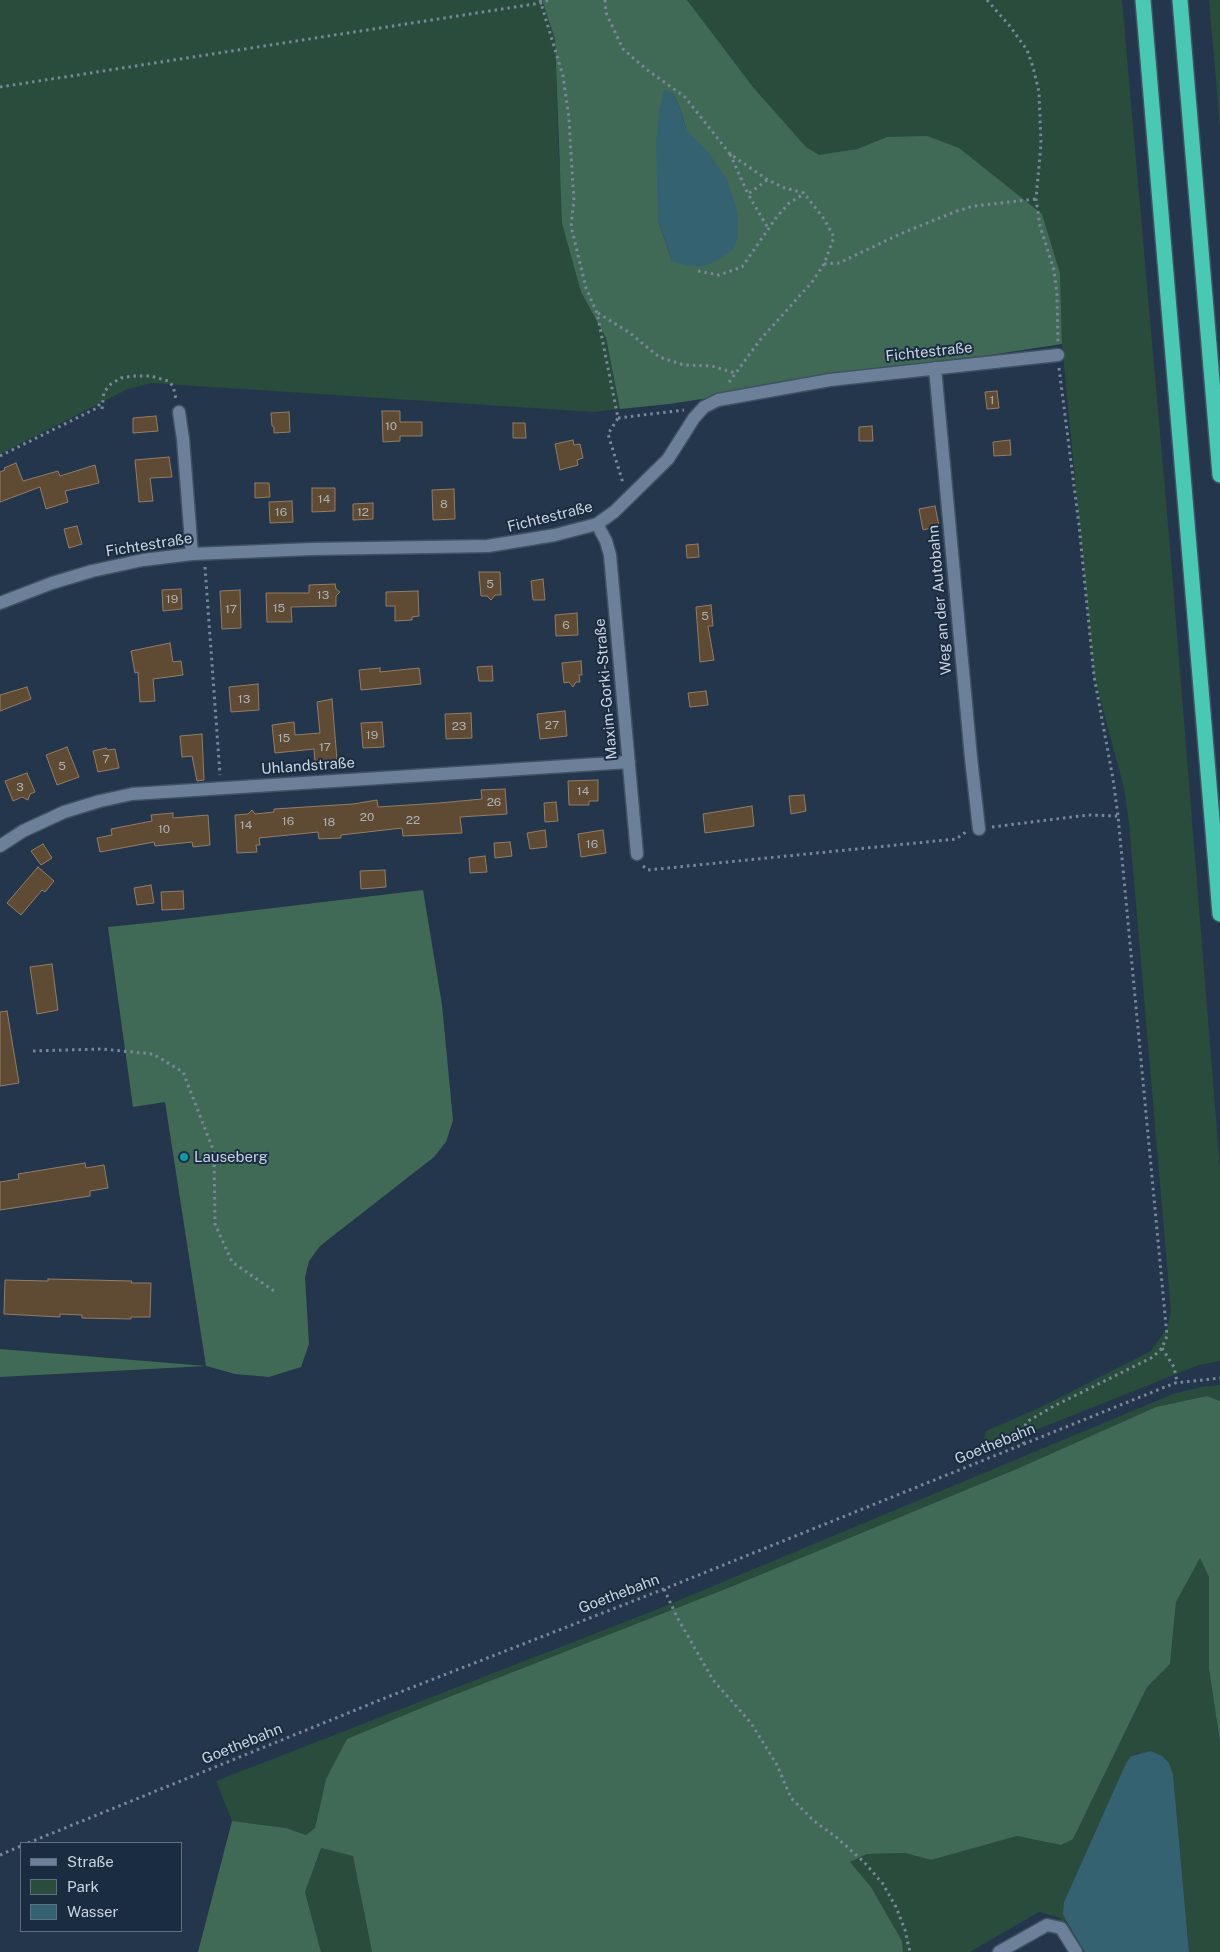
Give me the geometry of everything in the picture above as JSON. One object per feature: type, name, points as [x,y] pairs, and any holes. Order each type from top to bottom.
[{"type":"highway","points":[[1143,0],[1220,914]]},
{"type":"highway","points":[[1180,0],[1220,475]]},
{"type":"street","name":"Fichtestraße","points":[[0,603],[52,582],[144,560],[198,554],[312,549],[488,546],[528,541],[597,524],[628,500],[668,459],[694,418],[704,407],[718,400],[830,380],[1058,355]]},
{"type":"street","name":"Weg an der Autobahn","points":[[935,368],[979,829]]},
{"type":"street","points":[[178,412],[198,554]]},
{"type":"street","name":"Maxim-Gorki-Straße","points":[[597,524],[606,542],[610,556],[637,854]]},
{"type":"street","name":"Uhlandstraße","points":[[0,846],[26,830],[64,812],[132,794],[629,762]]},
{"type":"street","points":[[999,1952],[1047,1925],[1061,1928],[1076,1952]]},
{"type":"path","points":[[0,87],[548,0]]},
{"type":"path","points":[[605,0],[606,13],[623,49],[646,69],[685,97],[730,154],[748,194],[769,229]]},
{"type":"path","points":[[987,0],[1009,25],[1027,50],[1039,92],[1042,123],[1036,199],[1040,226],[1054,270],[1058,323],[1058,355],[1079,525],[1094,676],[1118,816],[1167,1336],[1162,1348],[1153,1357],[1054,1406],[1028,1421],[1021,1432],[1024,1444]]},
{"type":"path","points":[[540,2],[563,76],[569,118],[574,200],[571,226],[586,288],[598,312],[618,418],[608,434],[628,500]]},
{"type":"path","points":[[598,312],[630,333],[659,357],[684,365],[712,366],[735,373],[760,340],[812,282],[824,264],[834,237],[824,219],[804,193],[785,188],[768,180],[730,154]]},
{"type":"path","points":[[748,194],[768,180]]},
{"type":"path","points":[[698,271],[719,275],[742,267],[776,218],[789,203],[804,193]]},
{"type":"path","points":[[824,264],[839,264],[900,234],[974,206],[1036,199]]},
{"type":"path","points":[[102,409],[104,392],[111,384],[121,378],[151,376],[162,378],[173,386],[178,412]]},
{"type":"path","points":[[0,456],[97,408],[102,402]]},
{"type":"path","points":[[618,418],[704,407]]},
{"type":"path","points":[[198,554],[221,788]]},
{"type":"path","points":[[637,854],[642,864],[648,870],[918,841],[956,839],[967,831],[1088,815],[1118,816]]},
{"type":"path","points":[[33,1051],[102,1049],[153,1054],[183,1072],[214,1152],[215,1224],[232,1262],[277,1293]]},
{"type":"path","points":[[1162,1348],[1174,1367],[1177,1382]]},
{"type":"path","name":"Goethebahn","points":[[30,1842],[390,1696],[1177,1382],[1220,1378]]},
{"type":"path","points":[[664,1588],[677,1617],[713,1680],[751,1723],[778,1765],[791,1798],[814,1821],[864,1862],[883,1884],[896,1907],[905,1930],[910,1952]]},
{"type":"path","points":[[0,1855],[20,1846]]},
{"type":"green space","points":[[0,0],[542,0],[555,39],[559,161],[581,292],[606,338],[620,409],[594,412],[151,383],[128,389],[0,454]]},
{"type":"green space","points":[[542,0],[687,0],[753,87],[806,147],[819,155],[857,149],[887,137],[927,136],[959,148],[1042,214],[1060,273],[1062,344],[669,404],[620,409],[606,338],[581,292],[562,223],[555,39]],"holes":[[[673,93],[686,129],[672,261],[658,220],[658,192]]]},
{"type":"green space","points":[[687,0],[1122,0],[1170,547],[1220,1168],[1220,1361],[1199,1365],[1003,1443],[982,1445],[986,1431],[1041,1407],[1151,1351],[1167,1328],[1171,1312],[1129,823],[1124,788],[1094,676],[1062,344],[1060,273],[1042,214],[992,175],[887,137],[857,149],[819,156],[806,147],[753,87]]},
{"type":"green space","points":[[1209,0],[1220,0],[1220,129],[1217,92]]},
{"type":"green space","points":[[423,890],[442,1005],[453,1120],[446,1142],[434,1157],[320,1246],[309,1261],[305,1277],[309,1344],[301,1367],[269,1377],[235,1374],[206,1366],[165,1102],[133,1107],[108,927]]},
{"type":"green space","points":[[0,1349],[206,1366],[0,1377]]},
{"type":"green space","points":[[1220,1385],[1220,1401],[1207,1396],[1156,1407],[1019,1468],[728,1588],[436,1702],[326,1779],[315,1828],[306,1835],[286,1828],[232,1821],[216,1781],[658,1609],[1173,1394],[1201,1387]]},
{"type":"green space","points":[[1207,1396],[1220,1401],[1220,1742],[1209,1669],[1209,1577],[1200,1558],[1176,1602],[1170,1664],[1147,1687],[1073,1839],[1061,1845],[1017,1836],[931,1860],[905,1853],[867,1854],[850,1862],[871,1887],[902,1941],[903,1952],[372,1952],[353,1856],[321,1848],[305,1892],[321,1952],[198,1952],[232,1821],[286,1828],[306,1835],[315,1828],[326,1779],[347,1739],[436,1702],[728,1588],[1019,1468],[1156,1407]]},
{"type":"green space","points":[[1200,1557],[1209,1577],[1209,1669],[1220,1742],[1220,1952],[1189,1952],[1173,1774],[1138,1753],[1131,1756],[1126,1763],[1064,1902],[1067,1922],[1085,1952],[1081,1952],[1060,1918],[1039,1912],[970,1952],[903,1952],[902,1941],[871,1887],[850,1862],[867,1854],[905,1853],[931,1860],[1017,1836],[1061,1845],[1086,1813],[1147,1687],[1170,1664],[1176,1602]]},
{"type":"green space","points":[[321,1848],[353,1855],[372,1952],[321,1952],[305,1892]]},
{"type":"water","points":[[664,90],[673,93],[686,129],[709,153],[727,179],[738,213],[738,238],[733,250],[714,262],[700,267],[672,261],[658,220],[656,142],[659,111]]},
{"type":"water","points":[[1151,1751],[1162,1756],[1169,1763],[1173,1774],[1189,1952],[1085,1952],[1063,1914],[1064,1902],[1126,1763],[1131,1756]]},
{"type":"building","points":[[997,391],[999,408],[987,409],[985,392]]},
{"type":"building","points":[[382,411],[400,411],[400,422],[422,422],[422,436],[400,436],[400,441],[383,442]]},
{"type":"building","points":[[289,412],[290,432],[274,433],[271,413]]},
{"type":"building","points":[[156,416],[158,431],[133,433],[133,418]]},
{"type":"building","points":[[513,423],[525,423],[526,438],[513,438]]},
{"type":"building","points":[[872,426],[873,441],[859,441],[859,427]]},
{"type":"building","points":[[573,440],[574,445],[580,444],[583,458],[577,460],[578,465],[560,470],[555,444]]},
{"type":"building","points":[[1010,440],[1011,455],[994,456],[993,442]]},
{"type":"building","points":[[169,457],[172,477],[150,478],[153,501],[139,502],[135,460]]},
{"type":"building","points":[[16,463],[23,481],[58,471],[60,476],[95,465],[99,483],[65,491],[68,502],[46,509],[40,487],[0,502],[0,472],[5,470],[4,468]]},
{"type":"building","points":[[255,483],[269,483],[270,497],[255,498]]},
{"type":"building","points":[[312,488],[335,488],[335,511],[312,512]]},
{"type":"building","points":[[454,489],[455,519],[433,520],[432,490]]},
{"type":"building","points":[[292,501],[293,522],[270,523],[269,502]]},
{"type":"building","points":[[373,503],[373,519],[353,520],[353,504]]},
{"type":"building","points":[[935,506],[939,526],[923,530],[919,509]]},
{"type":"building","points":[[77,526],[82,544],[69,548],[64,529]]},
{"type":"building","points":[[698,544],[699,557],[687,558],[686,545]]},
{"type":"building","points":[[479,572],[500,572],[501,595],[495,595],[491,600],[487,596],[481,596]]},
{"type":"building","points":[[543,579],[545,600],[533,600],[531,581]]},
{"type":"building","points":[[335,584],[336,589],[340,592],[336,596],[336,606],[291,607],[292,622],[267,622],[266,593],[309,593],[309,585]]},
{"type":"building","points":[[181,589],[182,609],[163,611],[162,590]]},
{"type":"building","points":[[240,590],[241,628],[222,629],[220,591]]},
{"type":"building","points":[[418,591],[419,616],[412,617],[412,620],[395,621],[395,606],[386,606],[386,592]]},
{"type":"building","points":[[711,605],[713,626],[708,626],[714,660],[700,662],[696,607]]},
{"type":"building","points":[[577,613],[578,635],[556,636],[555,615]]},
{"type":"building","points":[[170,643],[173,662],[181,661],[183,675],[153,679],[155,701],[140,702],[138,672],[135,673],[131,651]]},
{"type":"building","points":[[581,661],[582,675],[579,675],[580,682],[576,682],[573,687],[569,682],[564,683],[562,663]]},
{"type":"building","points":[[492,666],[493,681],[479,681],[477,667]]},
{"type":"building","points":[[380,668],[380,672],[419,668],[421,684],[361,690],[359,670]]},
{"type":"building","points":[[258,684],[259,710],[231,712],[229,687]]},
{"type":"building","points":[[27,687],[31,699],[0,711],[0,695]]},
{"type":"building","points":[[706,691],[708,705],[690,707],[688,693]]},
{"type":"building","points":[[332,699],[337,760],[315,762],[314,749],[275,753],[272,725],[294,722],[295,735],[320,733],[317,702]]},
{"type":"building","points":[[565,711],[567,736],[540,739],[537,714]]},
{"type":"building","points":[[471,713],[472,738],[446,739],[445,714]]},
{"type":"building","points":[[382,722],[384,747],[363,748],[361,723]]},
{"type":"building","points":[[202,734],[204,780],[197,781],[192,756],[182,757],[180,736]]},
{"type":"building","points":[[67,747],[79,777],[57,785],[46,755]]},
{"type":"building","points":[[106,748],[108,750],[115,749],[119,768],[98,772],[93,751]]},
{"type":"building","points":[[27,773],[35,792],[30,794],[28,800],[22,797],[13,801],[5,781]]},
{"type":"building","points":[[598,780],[598,801],[589,801],[589,805],[569,805],[568,781]]},
{"type":"building","points":[[505,789],[507,814],[460,817],[462,833],[403,836],[402,828],[341,835],[341,838],[319,839],[318,832],[259,838],[260,845],[256,845],[257,852],[237,853],[235,815],[248,814],[252,810],[255,814],[274,812],[274,809],[353,804],[377,800],[378,807],[439,803],[482,799],[481,790]]},
{"type":"building","points":[[804,795],[806,811],[791,814],[789,796]]},
{"type":"building","points":[[556,802],[558,821],[545,822],[544,803]]},
{"type":"building","points":[[752,806],[754,826],[705,833],[703,814]]},
{"type":"building","points":[[173,813],[173,818],[208,815],[210,845],[193,847],[192,842],[155,846],[154,842],[100,852],[97,838],[112,835],[111,829],[152,821],[151,815]]},
{"type":"building","points":[[545,830],[547,847],[530,849],[527,833]]},
{"type":"building","points":[[603,830],[606,853],[581,857],[578,834]]},
{"type":"building","points":[[510,842],[512,856],[495,858],[494,843]]},
{"type":"building","points":[[43,844],[52,858],[41,865],[31,851]]},
{"type":"building","points":[[485,856],[487,872],[470,873],[469,858]]},
{"type":"building","points":[[38,867],[54,881],[45,892],[42,890],[21,915],[7,903]]},
{"type":"building","points":[[385,870],[386,887],[361,889],[360,871]]},
{"type":"building","points":[[151,885],[154,903],[137,905],[134,888]]},
{"type":"building","points":[[183,891],[184,909],[162,910],[161,892]]},
{"type":"building","points":[[52,964],[58,1010],[37,1014],[30,967]]},
{"type":"building","points":[[7,1011],[19,1083],[0,1086],[0,1012]]},
{"type":"building","points":[[85,1163],[86,1168],[104,1165],[108,1188],[90,1191],[90,1196],[0,1210],[0,1182],[19,1179],[18,1174]]},
{"type":"building","points":[[48,1279],[151,1283],[150,1317],[131,1317],[131,1319],[82,1318],[82,1315],[60,1314],[60,1317],[4,1314],[5,1280],[48,1281]]},
{"type":"place","name":"Lauseberg","points":[[184,1157]]}]
